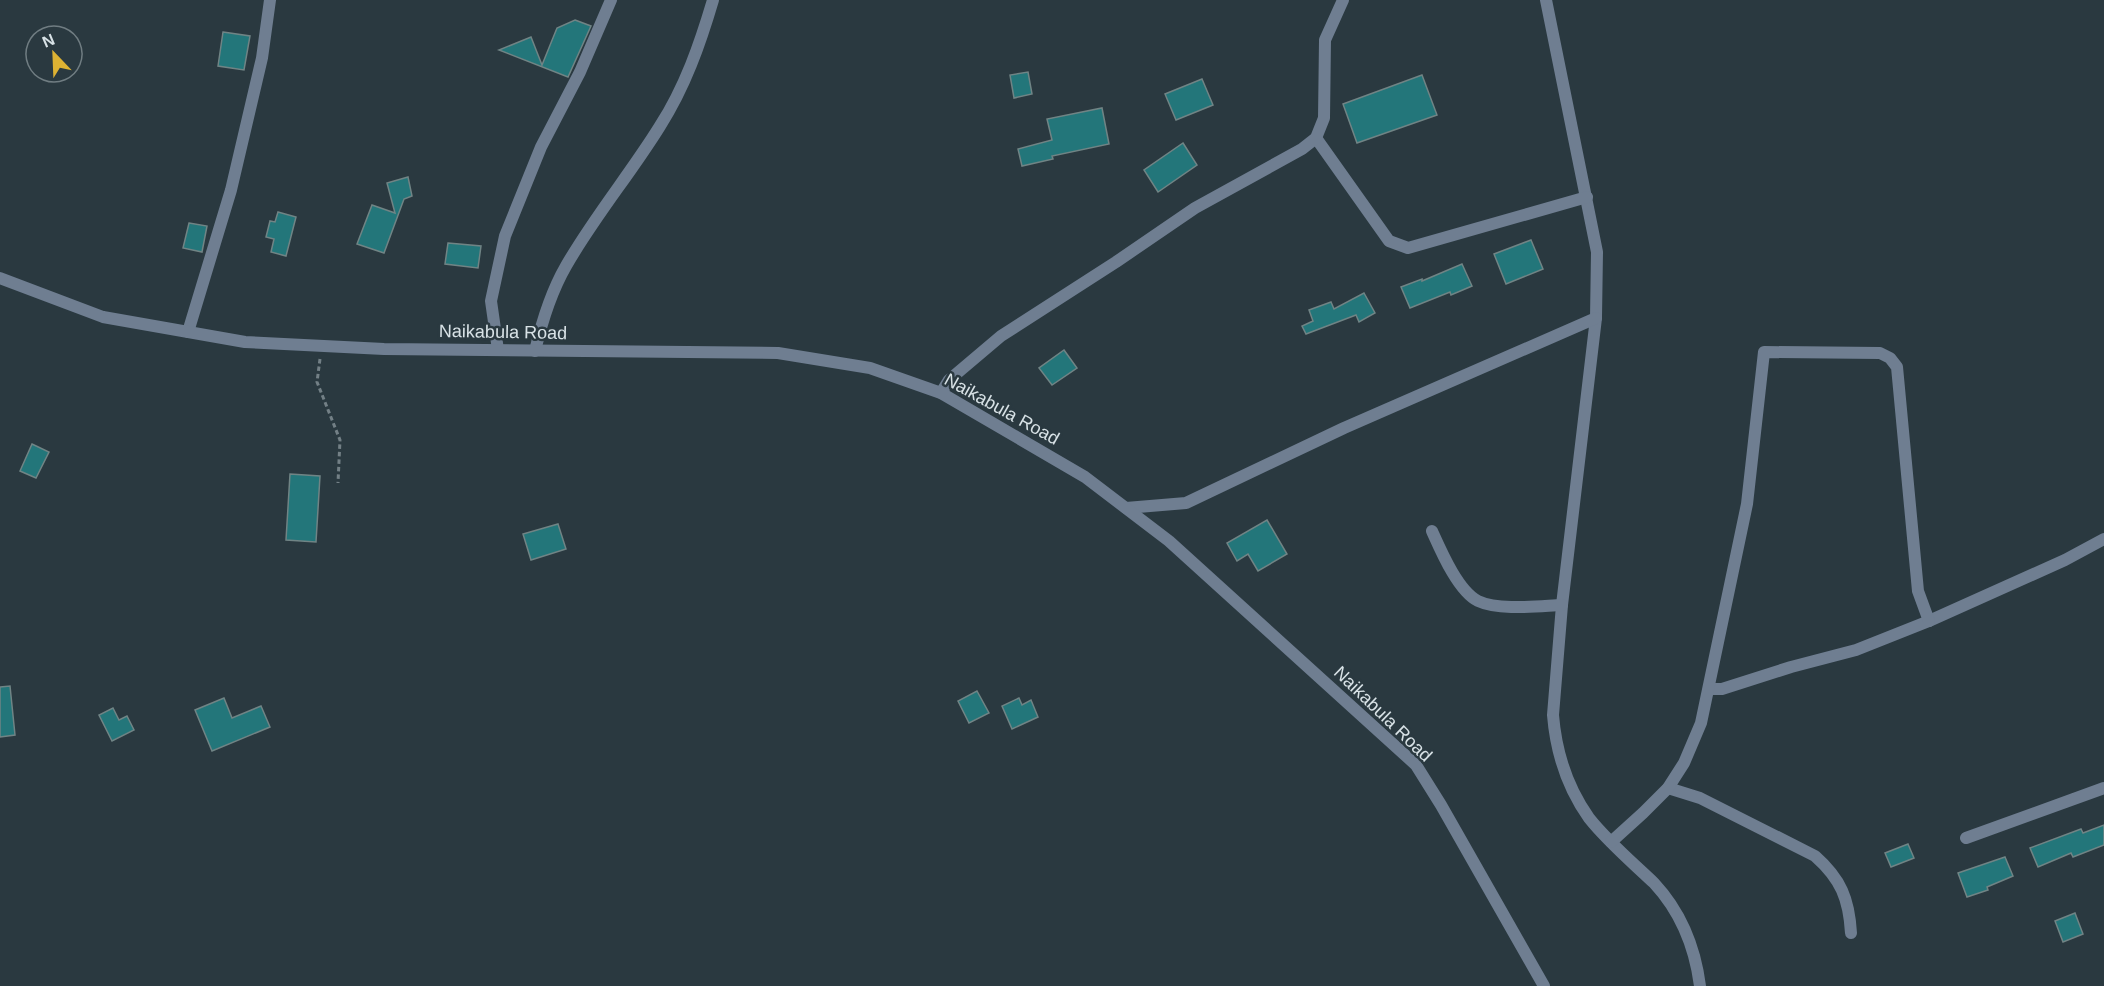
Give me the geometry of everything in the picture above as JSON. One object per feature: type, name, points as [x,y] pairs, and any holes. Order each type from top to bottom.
[{"type":"street","points":[[188,332],[231,190],[262,58],[270,0]]},
{"type":"street","points":[[498,350],[491,301],[505,237],[541,147],[580,72],[611,0]]},
{"type":"street","points":[[535,351],[548,306],[566,267],[648,145],[674,101],[694,57],[713,0]]},
{"type":"street","points":[[941,393],[949,380],[1001,336],[1195,208],[1302,149],[1316,138],[1324,118],[1325,40],[1343,0]]},
{"type":"street","points":[[1545,0],[1597,252],[1596,318],[1562,605],[1553,715],[1557,745],[1566,775],[1581,804],[1611,842],[1655,885],[1680,919],[1694,950],[1700,986]]},
{"type":"street","points":[[1316,138],[1377,227],[1389,241],[1408,248],[1587,197]]},
{"type":"street","name":"Naikabula Road","points":[[0,278],[103,317],[245,342],[384,349],[778,353],[870,368],[941,393],[1085,477],[1169,541],[1416,765],[1544,986]]},
{"type":"street","points":[[1126,508],[1186,503],[1344,428],[1596,318]]},
{"type":"street","points":[[1611,842],[1668,788],[1691,749],[1701,723],[1710,689],[1720,629],[1747,504],[1764,352],[1880,353],[1890,358],[1897,367],[1918,591],[1929,621]]},
{"type":"street","points":[[1432,531],[1463,588],[1477,600],[1486,604],[1512,606],[1562,605]]},
{"type":"street","points":[[1710,689],[1722,689],[1791,667],[1856,650],[1929,621],[2065,560],[2104,539]]},
{"type":"street","points":[[1668,788],[1700,798],[1815,856],[1840,884],[1849,912],[1851,933]]},
{"type":"street","points":[[1966,838],[2104,789]]},
{"type":"path","points":[[322,346],[317,382],[340,440],[338,483]]},
{"type":"building","points":[[575,20],[591,26],[568,77],[499,50],[531,37],[542,65],[557,28]]},
{"type":"building","points":[[223,32],[250,36],[244,70],[218,66]]},
{"type":"building","points":[[1028,72],[1032,94],[1014,98],[1010,75]]},
{"type":"building","points":[[1422,75],[1437,115],[1357,143],[1343,104]]},
{"type":"building","points":[[1202,79],[1213,105],[1176,120],[1165,94]]},
{"type":"building","points":[[1102,108],[1109,144],[1052,156],[1053,159],[1022,166],[1018,149],[1052,140],[1047,119]]},
{"type":"building","points":[[1183,143],[1197,165],[1158,192],[1144,170]]},
{"type":"building","points":[[408,177],[412,196],[404,199],[384,253],[357,244],[372,205],[395,213],[387,183]]},
{"type":"building","points":[[278,212],[296,217],[286,256],[271,252],[274,239],[266,237],[270,221],[275,222]]},
{"type":"building","points":[[189,223],[207,226],[202,252],[183,248]]},
{"type":"building","points":[[1531,240],[1543,269],[1506,284],[1494,254]]},
{"type":"building","points":[[448,243],[481,246],[478,268],[445,264]]},
{"type":"building","points":[[1462,264],[1472,286],[1410,308],[1401,287]]},
{"type":"building","points":[[1364,293],[1375,313],[1359,322],[1356,315],[1306,334],[1302,326],[1313,321],[1309,310],[1331,302],[1334,309]]},
{"type":"building","points":[[1064,350],[1077,368],[1052,385],[1039,368]]},
{"type":"building","points":[[32,444],[49,452],[36,478],[20,471]]},
{"type":"building","points":[[290,474],[320,476],[316,542],[286,540]]},
{"type":"building","points":[[1267,520],[1287,554],[1258,571],[1248,554],[1237,561],[1227,543]]},
{"type":"building","points":[[558,524],[566,549],[531,560],[523,534]]},
{"type":"building","points":[[10,686],[15,735],[0,737],[0,687]]},
{"type":"building","points":[[977,691],[989,713],[969,723],[958,701]]},
{"type":"building","points":[[224,698],[232,718],[261,706],[270,727],[212,751],[195,710]]},
{"type":"building","points":[[1019,698],[1022,705],[1031,700],[1038,717],[1012,729],[1002,706]]},
{"type":"building","points":[[113,708],[119,720],[127,716],[134,730],[112,741],[99,715]]},
{"type":"building","points":[[2104,825],[2104,845],[2073,857],[2071,853],[2038,867],[2030,848],[2081,829],[2083,833]]},
{"type":"building","points":[[1908,844],[1914,858],[1891,867],[1885,853]]},
{"type":"building","points":[[2005,857],[2013,876],[1987,887],[1988,890],[1967,897],[1958,873]]},
{"type":"building","points":[[2075,913],[2083,934],[2063,942],[2055,921]]}]
